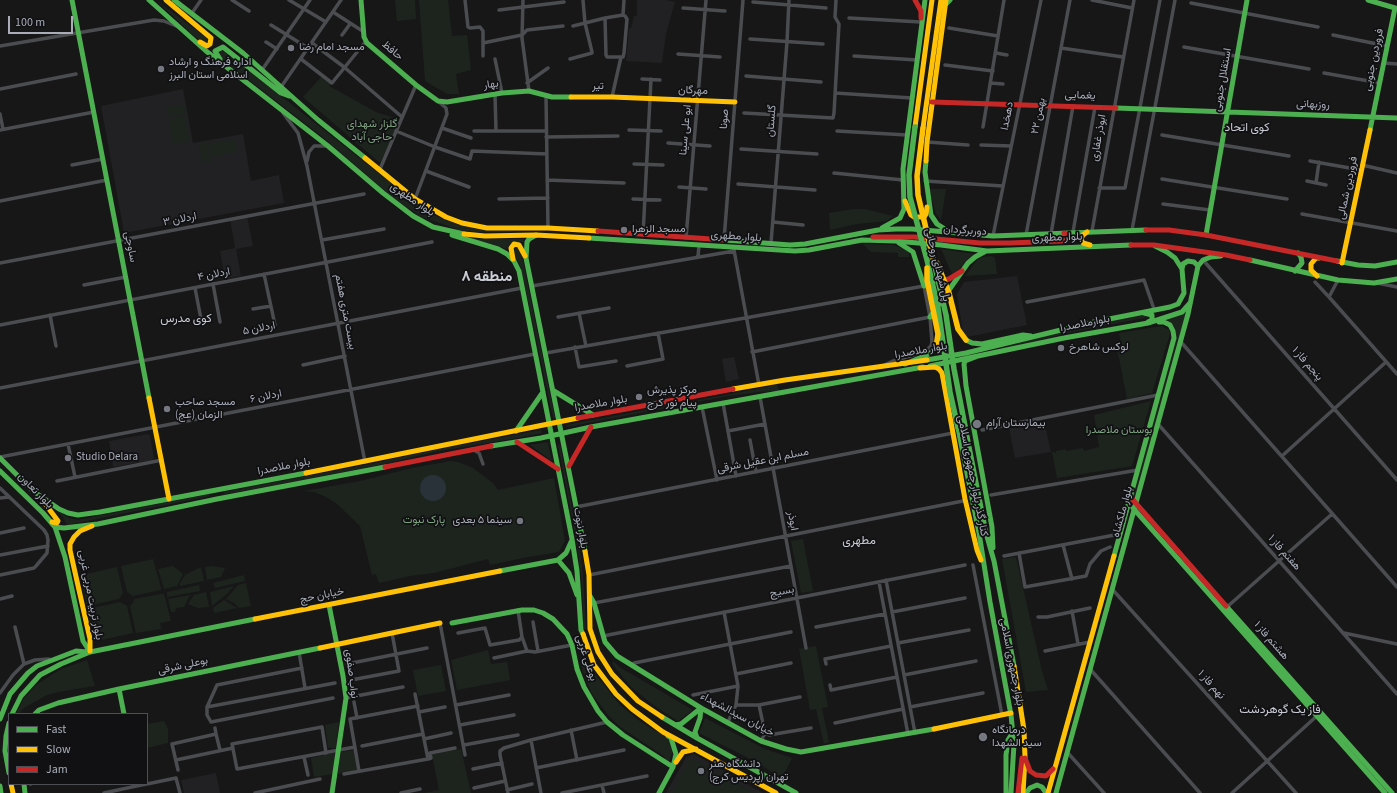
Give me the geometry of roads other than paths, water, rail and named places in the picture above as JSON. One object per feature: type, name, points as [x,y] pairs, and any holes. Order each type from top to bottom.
[{"type":"main road","name":"ساوجی","points":[[72,0],[169,499]]},
{"type":"main road","name":"بلوار مطهری","points":[[149,0],[226,67],[328,146],[382,193],[413,216],[433,227],[459,234],[485,236],[536,235],[699,245],[733,249],[795,251],[809,250],[862,240],[942,245],[986,251],[1154,245],[1226,255],[1295,270],[1316,279],[1374,283],[1397,279]]},
{"type":"main road","points":[[166,0],[211,38],[211,42],[210,44],[204,45],[186,33]]},
{"type":"main road","name":"بلوار مطهری","points":[[174,0],[262,70],[415,199],[446,217],[462,223],[487,228],[548,228],[686,238],[805,244],[878,230],[912,229],[993,236],[1090,231],[1169,230],[1206,235],[1342,263],[1375,266],[1397,262]]},
{"type":"main road","name":"حافظ","points":[[361,0],[366,41],[416,85],[438,101]]},
{"type":"main road","points":[[915,0],[921,11],[922,22]]},
{"type":"main road","points":[[878,230],[900,218],[904,209],[903,180],[907,136],[925,0]]},
{"type":"main road","name":"پل شهدای روحانی","points":[[932,0],[909,175],[910,197],[927,260],[940,322],[950,392],[979,533]]},
{"type":"main road","name":"استقلال جنوبی","points":[[1206,235],[1247,0]]},
{"type":"main road","points":[[1368,0],[1396,8]]},
{"type":"main road","points":[[946,1],[924,172],[928,200],[933,220],[946,230],[958,234]]},
{"type":"main road","name":"پل شهدای روحانی","points":[[946,1],[922,128],[917,176],[918,195],[946,315],[954,369],[986,533]]},
{"type":"main road","name":"فروردین جنوبی","points":[[1372,117],[1396,8]]},
{"type":"main road","points":[[226,67],[216,54],[217,48],[223,48],[281,93],[294,98]]},
{"type":"main road","name":"بهار","points":[[438,101],[447,102],[502,93],[529,92],[546,96]]},
{"type":"main road","name":"تیر","points":[[546,96],[650,99]]},
{"type":"main road","name":"مهرگان","points":[[650,99],[735,102]]},
{"type":"main road","name":"یغمایی","points":[[932,102],[1228,111]]},
{"type":"main road","name":"روزبهانی","points":[[1228,111],[1397,118]]},
{"type":"main road","name":"فروردین شمالی","points":[[1342,263],[1372,117]]},
{"type":"main road","points":[[904,199],[911,215],[917,218],[924,217],[926,214],[928,200]]},
{"type":"main road","points":[[433,227],[462,239],[498,249],[507,254],[514,261]]},
{"type":"main road","points":[[1090,231],[1083,236],[1082,241],[1085,244],[1096,246]]},
{"type":"main road","name":"دوربرگردان","points":[[862,240],[874,237],[895,236],[980,243],[1010,243],[1070,239],[1069,235],[1062,233]]},
{"type":"main road","points":[[526,258],[527,242],[536,235]]},
{"type":"main road","points":[[895,241],[913,252],[924,286],[949,279],[962,271]]},
{"type":"main road","points":[[514,261],[510,250],[514,244],[518,244],[521,247],[526,258]]},
{"type":"main road","points":[[1154,245],[1175,258],[1182,269]]},
{"type":"main road","points":[[930,317],[962,271],[975,257],[986,251]]},
{"type":"main road","points":[[1295,270],[1302,263],[1301,257],[1298,253]]},
{"type":"main road","points":[[1203,260],[1211,257],[1226,255]]},
{"type":"main road","points":[[933,256],[942,273],[947,287],[958,329],[966,340],[972,343],[982,344],[1023,335],[1031,336]]},
{"type":"main road","name":"بلوار نبوت","points":[[526,258],[554,391],[589,575],[590,629],[598,652],[612,674],[638,701],[697,738],[796,793]]},
{"type":"main road","points":[[1316,279],[1311,270],[1311,264],[1316,258],[1322,258]]},
{"type":"main road","points":[[905,364],[929,354],[936,348],[938,341],[938,334],[927,280],[927,260]]},
{"type":"main road","name":"بلوار ملکشاه","points":[[1056,793],[1158,424],[1198,266],[1203,260]]},
{"type":"main road","name":"بلوار نبوت","points":[[514,261],[519,271],[572,540],[577,571],[581,630],[594,665],[616,694],[632,709],[663,732],[776,793]]},
{"type":"main road","points":[[1182,269],[1183,264],[1188,261],[1194,262],[1198,266]]},
{"type":"main road","name":"بلوار ملاصدرا","points":[[51,504],[68,513],[78,515],[365,462],[446,444],[516,431],[549,421],[553,422],[559,419],[593,415],[786,380],[878,369],[966,352],[1031,336],[1154,309],[1170,307],[1178,304],[1184,293],[1182,269]]},
{"type":"main road","name":"بلوارملاصدرا","points":[[978,356],[1064,338],[1148,323],[1182,312],[1190,302]]},
{"type":"main road","points":[[1131,314],[1151,313],[1153,318],[1148,323]]},
{"type":"main road","name":"بلوار ملکشاه","points":[[1047,793],[1070,717],[1174,338],[1170,325],[1164,322],[1148,323]]},
{"type":"main road","name":"بلوار ملاصدرا","points":[[55,527],[64,528],[98,524],[472,449],[920,368],[978,356]]},
{"type":"main road","name":"کنار گذر بلوار جمهوری اسلامی","points":[[978,356],[965,361],[964,364],[966,386],[992,527],[994,561]]},
{"type":"main road","name":"کنار گذر بلوار جمهوری اسلامی","points":[[920,368],[935,367],[942,373],[965,499],[975,543],[984,566]]},
{"type":"main road","points":[[945,389],[947,380],[956,377],[962,379],[966,386]]},
{"type":"main road","points":[[786,380],[782,382],[780,387],[784,391],[788,392]]},
{"type":"main road","points":[[554,391],[593,415]]},
{"type":"main road","points":[[516,431],[543,392]]},
{"type":"main road","points":[[568,466],[591,427]]},
{"type":"main road","points":[[553,444],[556,438],[563,441]]},
{"type":"main road","points":[[517,442],[558,469]]},
{"type":"main road","name":"بلوار تعاون","points":[[0,457],[33,491],[51,504]]},
{"type":"main road","name":"بلوار تعاون","points":[[0,471],[51,521],[55,527]]},
{"type":"main road","points":[[216,490],[217,499]]},
{"type":"main road","points":[[33,491],[58,521],[55,524],[51,521]]},
{"type":"main road","name":"هشتم فاز ۱","points":[[1130,496],[1226,609]]},
{"type":"main road","name":"هشتم فاز ۱","points":[[1128,503],[1392,793]]},
{"type":"main road","name":"بلوار تربیت مربی غربی","points":[[90,652],[90,639],[70,544],[80,531],[98,524]]},
{"type":"main road","name":"بلوار تربیت مربی غربی","points":[[55,527],[65,556],[83,641],[90,652]]},
{"type":"main road","name":"بلوار جمهوری اسلامی","points":[[979,533],[1014,731],[1014,757],[1011,793]]},
{"type":"main road","name":"بلوار جمهوری اسلامی","points":[[986,533],[994,561],[1017,683],[1024,734],[1025,793]]},
{"type":"main road","points":[[572,540],[566,553],[558,560],[569,573],[578,596]]},
{"type":"main road","name":"خیابان حج","points":[[90,652],[558,560]]},
{"type":"main road","name":"خیابان سیدالشهداء","points":[[590,596],[594,603],[603,636],[608,647],[623,660],[702,708],[761,741],[786,750],[809,751],[915,733],[1011,713]]},
{"type":"main road","name":"نواب صفوی","points":[[329,605],[338,644],[346,698],[332,793]]},
{"type":"main road","name":"بوعلی غربی","points":[[452,623],[518,610],[534,610],[553,619],[567,634],[572,645],[577,669],[584,687],[591,700],[607,722],[623,735],[673,767]]},
{"type":"main road","points":[[338,644],[440,623]]},
{"type":"main road","points":[[581,630],[586,633],[590,629]]},
{"type":"main road","points":[[584,640],[588,635],[593,638]]},
{"type":"main road","points":[[76,651],[83,641]]},
{"type":"main road","name":"بوعلی شرقی","points":[[36,713],[39,710],[58,703],[119,689],[338,644]]},
{"type":"main road","points":[[0,719],[14,688],[37,666],[76,651],[90,652]]},
{"type":"main road","points":[[12,713],[21,696],[40,675],[61,664],[90,652]]},
{"type":"main road","points":[[1006,685],[1013,687],[1017,683]]},
{"type":"main road","points":[[119,689],[124,713]]},
{"type":"main road","points":[[1076,694],[1078,698],[1083,697]]},
{"type":"main road","points":[[675,725],[681,724],[702,708]]},
{"type":"main road","points":[[697,738],[695,732],[702,708]]},
{"type":"main road","points":[[1070,717],[1074,714],[1077,717]]},
{"type":"main road","name":"هشتم فاز ۱","points":[[1319,714],[1385,793]]},
{"type":"main road","points":[[8,727],[5,751],[8,768]]},
{"type":"main road","points":[[1006,793],[1006,755],[1008,740],[1014,731]]},
{"type":"main road","points":[[663,732],[671,738],[674,744],[676,754],[673,767]]},
{"type":"main road","points":[[1018,793],[1024,734]]},
{"type":"main road","points":[[659,793],[681,754],[685,751],[697,749]]},
{"type":"main road","points":[[1025,758],[1030,771],[1038,775],[1048,775],[1055,766]]},
{"type":"main road","points":[[1025,793],[1030,788],[1038,785],[1047,793]]},
{"type":"main road","points":[[0,786],[1,793]]},
{"type":"street","points":[[192,13],[201,0]]},
{"type":"street","points":[[232,0],[249,11]]},
{"type":"street","points":[[289,0],[326,22]]},
{"type":"street","points":[[262,70],[310,0]]},
{"type":"street","points":[[281,87],[341,0]]},
{"type":"street","points":[[465,0],[468,27],[482,28],[483,56]]},
{"type":"street","points":[[523,0],[522,35],[529,92]]},
{"type":"street","points":[[570,58],[592,53],[585,23],[584,0]]},
{"type":"street","points":[[623,15],[624,0]]},
{"type":"street","name":"ابو علی سینا","points":[[686,238],[706,0]]},
{"type":"street","name":"صونا","points":[[724,240],[743,0]]},
{"type":"street","name":"گلستان","points":[[771,243],[789,0]]},
{"type":"street","points":[[744,113],[833,118],[839,24],[835,17],[836,0]]},
{"type":"street","points":[[983,127],[1004,0]]},
{"type":"street","name":"دهخدا","points":[[993,236],[1040,0]]},
{"type":"street","name":"۲۲ بهمن","points":[[1026,235],[1070,0]]},
{"type":"street","points":[[1092,0],[1132,8]]},
{"type":"street","name":"ابوذر غفاری","points":[[1090,231],[1134,0]]},
{"type":"street","points":[[1099,188],[1125,188],[1160,0]]},
{"type":"street","points":[[1132,230],[1175,0]]},
{"type":"street","points":[[499,10],[564,2]]},
{"type":"street","points":[[753,2],[826,8]]},
{"type":"street","points":[[1191,3],[1318,27]]},
{"type":"street","points":[[154,20],[160,16],[161,13],[158,8]]},
{"type":"street","points":[[683,8],[726,11]]},
{"type":"street","points":[[333,12],[364,32]]},
{"type":"street","points":[[573,26],[623,15]]},
{"type":"street","points":[[612,97],[621,57],[623,57],[624,53],[627,19],[626,16],[623,15]]},
{"type":"street","points":[[605,18],[606,55],[608,57],[621,57]]},
{"type":"street","points":[[849,18],[922,22]]},
{"type":"street","points":[[0,46],[154,20],[164,21],[180,28]]},
{"type":"street","points":[[342,35],[350,24]]},
{"type":"street","points":[[271,25],[308,48]]},
{"type":"street","points":[[482,43],[522,35],[527,30],[563,26]]},
{"type":"street","points":[[949,28],[998,36]]},
{"type":"street","points":[[1333,35],[1387,46]]},
{"type":"street","points":[[750,39],[823,44]]},
{"type":"street","points":[[301,59],[332,82],[366,41]]},
{"type":"street","points":[[266,42],[277,49]]},
{"type":"street","points":[[312,43],[402,117]]},
{"type":"street","points":[[1184,47],[1308,69]]},
{"type":"street","points":[[1061,48],[1123,57]]},
{"type":"street","points":[[996,53],[1007,55]]},
{"type":"street","points":[[678,54],[720,57]]},
{"type":"street","points":[[854,56],[916,60]]},
{"type":"street","points":[[495,59],[502,93]]},
{"type":"street","points":[[1384,63],[1397,64]]},
{"type":"street","points":[[945,66],[993,71]]},
{"type":"street","points":[[527,82],[548,68]]},
{"type":"street","points":[[1324,73],[1380,83]]},
{"type":"street","points":[[0,89],[76,74]]},
{"type":"street","points":[[746,76],[821,82]]},
{"type":"street","points":[[642,79],[660,80]]},
{"type":"street","points":[[643,235],[651,80]]},
{"type":"street","points":[[990,83],[1003,84]]},
{"type":"street","points":[[380,169],[416,85]]},
{"type":"street","points":[[835,93],[912,98]]},
{"type":"street","points":[[495,94],[496,131]]},
{"type":"street","points":[[546,96],[548,228]]},
{"type":"street","points":[[415,199],[447,111],[438,101]]},
{"type":"street","points":[[1051,234],[1073,106]]},
{"type":"street","points":[[1073,232],[1095,107]]},
{"type":"street","name":"بیست متری هفتم","points":[[279,109],[298,132],[307,166],[365,462]]},
{"type":"street","points":[[0,114],[1,129],[94,112]]},
{"type":"street","points":[[442,128],[471,138]]},
{"type":"street","points":[[628,130],[661,131]]},
{"type":"street","points":[[396,131],[470,159],[472,151],[547,154]]},
{"type":"street","points":[[474,132],[546,131]]},
{"type":"street","points":[[837,131],[907,136]]},
{"type":"street","points":[[1162,135],[1289,156]]},
{"type":"street","points":[[546,137],[618,136]]},
{"type":"street","points":[[927,142],[968,146]]},
{"type":"street","points":[[668,143],[710,146]]},
{"type":"street","points":[[307,166],[308,157],[312,148],[318,145],[328,146]]},
{"type":"street","points":[[981,145],[1011,146]]},
{"type":"street","points":[[741,149],[817,154]]},
{"type":"street","points":[[72,165],[103,159]]},
{"type":"street","points":[[1310,161],[1397,173]]},
{"type":"street","points":[[1316,182],[1319,162]]},
{"type":"street","points":[[634,164],[663,165]]},
{"type":"street","points":[[426,171],[469,187]]},
{"type":"street","points":[[834,173],[903,180]]},
{"type":"street","points":[[1162,179],[1287,199]]},
{"type":"street","points":[[0,201],[107,180]]},
{"type":"street","points":[[547,180],[624,183]]},
{"type":"street","points":[[1307,181],[1326,185]]},
{"type":"street","points":[[925,182],[1003,186]]},
{"type":"street","points":[[738,184],[815,190]]},
{"type":"street","points":[[679,187],[706,188]]},
{"type":"street","name":"اردلان ۳","points":[[0,263],[364,194]]},
{"type":"street","points":[[499,199],[548,198]]},
{"type":"street","points":[[633,199],[660,200]]},
{"type":"street","points":[[1163,204],[1210,210]]},
{"type":"street","points":[[1302,214],[1397,232]]},
{"type":"street","points":[[773,222],[804,225]]},
{"type":"street","points":[[322,240],[384,229]]},
{"type":"street","name":"اردلان ۴","points":[[0,325],[432,242]]},
{"type":"street","points":[[698,257],[699,245]]},
{"type":"street","points":[[532,286],[698,257],[733,249],[758,385]]},
{"type":"street","name":"پنجم فاز ۱","points":[[1203,260],[1397,480]]},
{"type":"street","points":[[264,274],[275,325]]},
{"type":"street","points":[[84,285],[126,277]]},
{"type":"street","points":[[1316,279],[1329,297],[1397,374]]},
{"type":"street","points":[[1027,302],[1144,280],[1154,309]]},
{"type":"street","points":[[1329,297],[1338,280]]},
{"type":"street","points":[[1374,283],[1397,288]]},
{"type":"street","points":[[212,284],[220,322]]},
{"type":"street","points":[[546,352],[924,286],[930,317],[931,346],[924,352],[893,361],[878,369]]},
{"type":"street","points":[[195,288],[202,319]]},
{"type":"street","name":"اردلان ۵","points":[[0,388],[522,288]]},
{"type":"street","points":[[253,309],[271,306]]},
{"type":"street","points":[[558,317],[609,308]]},
{"type":"street","points":[[579,313],[586,346]]},
{"type":"street","points":[[50,315],[56,346]]},
{"type":"street","points":[[752,352],[930,317]]},
{"type":"street","points":[[627,366],[663,359],[658,333]]},
{"type":"street","points":[[1180,341],[1397,587]]},
{"type":"street","points":[[575,348],[579,367],[616,361]]},
{"type":"street","name":"اردلان ۶","points":[[0,457],[535,354]]},
{"type":"street","points":[[302,365],[345,356]]},
{"type":"street","points":[[1282,456],[1386,362]]},
{"type":"street","points":[[982,430],[1158,395]]},
{"type":"street","name":"ابوذر","points":[[760,397],[806,648]]},
{"type":"street","points":[[723,403],[736,476]]},
{"type":"street","points":[[702,407],[717,480]]},
{"type":"street","points":[[728,431],[765,424]]},
{"type":"street","name":"هفتم فاز ۱","points":[[1158,424],[1397,694]]},
{"type":"street","name":"مسلم ابن عقیل شرقی","points":[[576,507],[953,433]]},
{"type":"street","points":[[750,440],[756,472]]},
{"type":"street","points":[[68,444],[75,477]]},
{"type":"street","points":[[472,449],[478,453],[483,464]]},
{"type":"street","points":[[57,481],[162,460]]},
{"type":"street","points":[[991,495],[1138,470]]},
{"type":"street","points":[[0,488],[44,530],[47,535],[48,546],[47,553],[44,558],[34,568],[0,575]]},
{"type":"street","points":[[0,498],[9,497]]},
{"type":"street","points":[[589,575],[963,501]]},
{"type":"street","points":[[1226,609],[1332,514]]},
{"type":"street","points":[[0,533],[24,528]]},
{"type":"street","points":[[1004,556],[1120,534]]},
{"type":"street","points":[[1063,545],[1072,579]]},
{"type":"street","points":[[0,555],[48,546]]},
{"type":"street","points":[[1019,553],[1026,587],[1086,576],[1090,564],[1101,551],[1110,547]]},
{"type":"street","name":"بسیج","points":[[603,636],[965,565]]},
{"type":"street","points":[[973,565],[1002,715]]},
{"type":"street","points":[[594,603],[791,566]]},
{"type":"street","points":[[886,580],[915,733]]},
{"type":"street","points":[[879,582],[908,734]]},
{"type":"street","name":"نهم فاز ۱","points":[[1112,589],[1296,793]]},
{"type":"street","points":[[0,598],[12,596]]},
{"type":"street","points":[[892,612],[965,598]]},
{"type":"street","points":[[1038,617],[1047,617],[1090,608]]},
{"type":"street","points":[[518,610],[522,637],[527,651]]},
{"type":"street","points":[[1072,611],[1078,644]]},
{"type":"street","points":[[724,612],[738,686],[736,704],[728,722]]},
{"type":"street","points":[[816,627],[885,614]]},
{"type":"street","points":[[533,622],[538,651]]},
{"type":"street","points":[[440,623],[465,755]]},
{"type":"street","points":[[15,627],[24,664]]},
{"type":"street","points":[[458,633],[485,628],[490,645],[519,640],[522,637]]},
{"type":"street","points":[[888,630],[895,628]]},
{"type":"street","points":[[898,643],[969,630]]},
{"type":"street","points":[[634,663],[791,632]]},
{"type":"street","points":[[351,680],[399,671],[392,633]]},
{"type":"street","points":[[1343,633],[1397,644]]},
{"type":"street","points":[[1045,651],[1090,642]]},
{"type":"street","points":[[494,658],[527,651],[538,651],[572,645]]},
{"type":"street","points":[[826,664],[825,659],[891,646]]},
{"type":"street","points":[[347,664],[426,648]]},
{"type":"street","points":[[299,652],[305,688]]},
{"type":"street","points":[[0,693],[13,675],[24,664],[35,660],[53,659]]},
{"type":"street","points":[[894,661],[901,660]]},
{"type":"street","points":[[904,675],[976,661]]},
{"type":"street","points":[[736,674],[791,664]]},
{"type":"street","points":[[302,668],[216,685],[207,707],[207,715],[211,722],[334,698]]},
{"type":"street","points":[[1090,669],[1200,793]]},
{"type":"street","points":[[830,684],[831,690],[897,677]]},
{"type":"street","points":[[207,707],[335,683]]},
{"type":"street","points":[[693,695],[738,686]]},
{"type":"street","points":[[346,698],[403,687]]},
{"type":"street","points":[[900,694],[907,693]]},
{"type":"street","points":[[910,707],[982,693]]},
{"type":"street","points":[[415,694],[428,759]]},
{"type":"street","points":[[456,705],[509,695]]},
{"type":"street","points":[[736,704],[759,705],[800,697]]},
{"type":"street","points":[[354,702],[357,718]]},
{"type":"street","points":[[759,705],[765,733],[761,741]]},
{"type":"street","points":[[360,771],[350,719],[418,706]]},
{"type":"street","points":[[419,712],[445,707]]},
{"type":"street","points":[[835,723],[903,709]]},
{"type":"street","points":[[1232,793],[1319,714]]},
{"type":"street","points":[[460,725],[514,715]]},
{"type":"street","points":[[532,784],[507,791],[500,751],[504,748],[531,740],[607,722]]},
{"type":"street","points":[[906,724],[910,725],[913,723]]},
{"type":"street","points":[[176,760],[232,746],[322,727],[326,752]]},
{"type":"street","points":[[215,728],[220,750]]},
{"type":"street","points":[[765,733],[769,734],[811,728]]},
{"type":"street","points":[[571,730],[577,760]]},
{"type":"street","points":[[362,746],[451,733]]},
{"type":"street","points":[[178,770],[172,744],[216,734]]},
{"type":"street","points":[[464,745],[518,735]]},
{"type":"street","points":[[531,740],[541,793]]},
{"type":"street","points":[[232,746],[237,770],[355,747]]},
{"type":"street","points":[[344,774],[428,759],[431,758],[430,753],[455,748]]},
{"type":"street","points":[[536,768],[624,750]]},
{"type":"street","points":[[1067,752],[1104,793]]},
{"type":"street","points":[[304,757],[308,775]]},
{"type":"street","points":[[473,769],[502,763]]},
{"type":"street","points":[[562,793],[647,776]]},
{"type":"street","points":[[148,784],[176,778],[180,793]]},
{"type":"street","points":[[255,793],[320,779]]},
{"type":"street","points":[[474,788],[505,781]]},
{"type":"street","points":[[104,793],[142,785]]},
{"type":"street","points":[[602,785],[604,793]]},
{"type":"street","points":[[401,793],[420,789]]},
{"type":"place","name":"مسجد امام رضا","points":[[291,48]]},
{"type":"place","name":"اداره فرهنگ و ارشاد اسلامی استان البرز","points":[[161,69]]},
{"type":"place","name":"مسجد الزهرا","points":[[624,230]]},
{"type":"place","name":"لوکس شاهرخ","points":[[1061,348]]},
{"type":"place","name":"مرکز پذیرش پیام نور کرج","points":[[639,397]]},
{"type":"place","name":"مسجد صاحب الزمان (عج)","points":[[167,409]]},
{"type":"place","name":"بیمارستان آرام","points":[[977,424]]},
{"type":"place","name":"Studio Delara","points":[[68,458]]},
{"type":"place","name":"سینما ۵ بعدی","points":[[520,521]]},
{"type":"place","name":"درمانگاه سید الشهدا","points":[[983,737]]},
{"type":"place","name":"دانشگاه هنر تهران (پردیس کرج)","points":[[701,771]]},
{"type":"district","name":"کوی اتحاد","points":[[1247,128]]},
{"type":"district","name":"منطقه ۸","points":[[487,278]]},
{"type":"district","name":"کوی مدرس","points":[[186,319]]},
{"type":"district","name":"مطهری","points":[[859,541]]},
{"type":"district","name":"فاز یک گوهردشت","points":[[1280,710]]},
{"type":"park label","name":"گلزار شهدای حاجی آباد","points":[[372,131]]},
{"type":"park label","name":"بوستان ملاصدرا","points":[[1119,431]]},
{"type":"park label","name":"پارک نبوت","points":[[424,521]]}]
